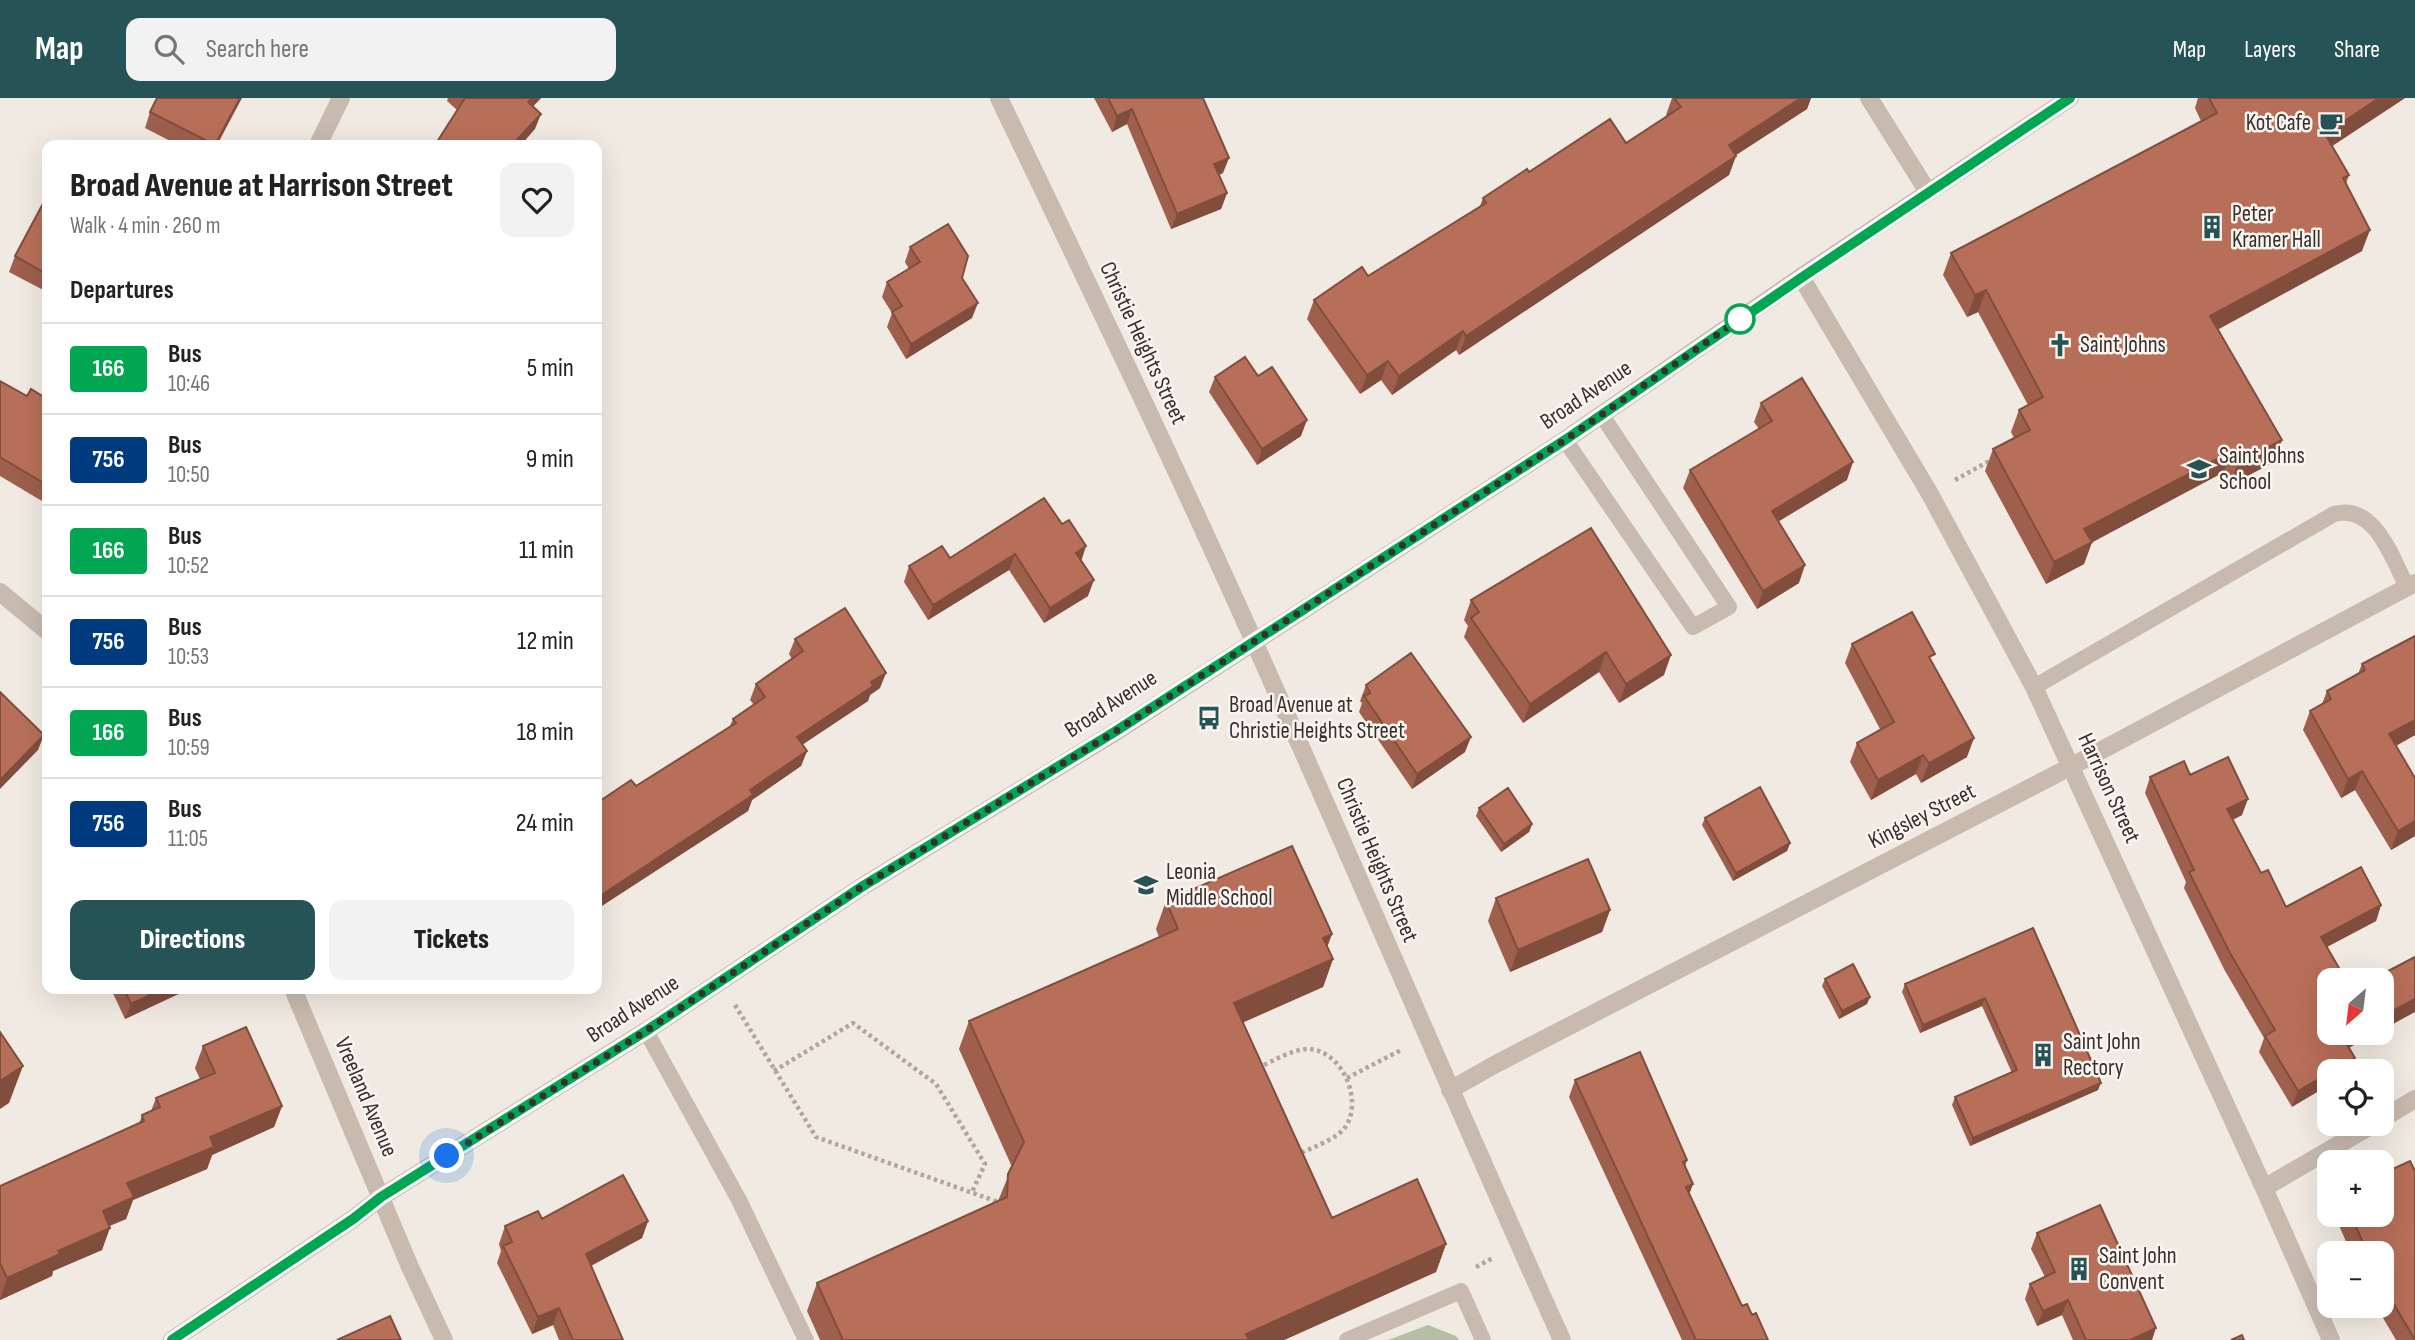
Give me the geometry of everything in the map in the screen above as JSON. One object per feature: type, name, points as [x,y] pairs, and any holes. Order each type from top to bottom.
[{"type":"street","points":[[320,140],[341,98]]},
{"type":"street","name":"Christie Heights Street","points":[[999,98],[1080,265],[1254,641],[1562,1340]]},
{"type":"street","points":[[1869,98],[1928,192]]},
{"type":"street","name":"Broad Avenue","points":[[172,1340],[353,1219],[381,1197],[646,1031],[863,886],[1116,731],[1565,440],[2070,98]]},
{"type":"street","name":"Harrison Street","points":[[1801,278],[1930,494],[2034,687],[2331,1340]]},
{"type":"street","name":"Kingsley Street","points":[[1450,1090],[2072,766],[2411,585]]},
{"type":"street","points":[[0,592],[42,628]]},
{"type":"street","name":"Vreeland Avenue","points":[[295,994],[444,1340]]},
{"type":"street","points":[[2394,1112],[2415,1099]]},
{"type":"street","points":[[2264,1188],[2353,1136]]},
{"type":"lane","points":[[1565,440],[1693,627],[1729,607],[1601,414]]},
{"type":"lane","points":[[2034,687],[2334,514],[2346,511],[2360,515],[2373,525],[2411,585]]},
{"type":"lane","points":[[646,1031],[739,1200],[806,1340]]},
{"type":"lane","points":[[1347,1340],[1461,1291],[1483,1340]]},
{"type":"path","points":[[1930,494],[1996,457]]},
{"type":"path","points":[[720,980],[816,1137],[998,1202]]},
{"type":"path","points":[[774,1071],[853,1023],[936,1083],[985,1164],[972,1192]]},
{"type":"path","points":[[1347,1078],[1426,1035]]},
{"type":"path","points":[[1256,1069],[1284,1056],[1309,1049],[1330,1056],[1347,1078],[1352,1107],[1346,1125],[1339,1133],[1293,1157]]},
{"type":"path","points":[[1472,1269],[1518,1243]]},
{"type":"green space","points":[[1428,1325],[1456,1336],[1459,1340],[1388,1340]]},
{"type":"building","points":[[157,98],[240,98],[218,140],[205,140],[150,112]]},
{"type":"building","points":[[465,98],[532,98],[528,102],[541,114],[517,140],[438,140]]},
{"type":"building","points":[[1108,98],[1203,98],[1229,158],[1214,164],[1227,193],[1177,214],[1132,109],[1117,116]]},
{"type":"building","points":[[1674,98],[1801,98],[1729,145],[1736,156],[1466,336],[1463,331],[1399,376],[1388,361],[1367,375],[1314,300],[1362,267],[1368,276],[1486,203],[1483,198],[1527,169],[1529,172],[1610,119],[1626,143],[1681,107]]},
{"type":"building","points":[[2209,98],[2379,98],[2325,134],[2349,175],[2343,178],[2370,230],[2210,316],[2282,440],[2238,463],[2232,451],[2084,529],[2092,542],[2054,562],[1993,449],[2030,430],[2019,410],[2043,397],[1986,290],[1975,295],[1951,253],[2217,113]]},
{"type":"building","points":[[42,205],[42,271],[15,256]]},
{"type":"building","points":[[948,224],[968,256],[962,278],[978,303],[911,344],[892,312],[902,306],[887,282],[920,262],[910,247]]},
{"type":"building","points":[[1245,357],[1258,376],[1272,367],[1307,420],[1262,449],[1215,377]]},
{"type":"building","points":[[1802,378],[1853,462],[1772,511],[1805,565],[1763,591],[1690,470],[1772,421],[1761,403]]},
{"type":"building","points":[[0,381],[27,396],[31,389],[42,396],[42,482],[0,457]]},
{"type":"building","points":[[1044,498],[1062,524],[1069,520],[1086,546],[1076,553],[1094,580],[1050,608],[1015,554],[933,605],[909,566],[942,546],[950,558]]},
{"type":"building","points":[[1591,528],[1671,655],[1626,684],[1606,652],[1530,704],[1471,618],[1479,612],[1471,600]]},
{"type":"building","points":[[845,608],[886,673],[871,682],[873,686],[797,737],[807,751],[750,790],[753,795],[602,895],[602,800],[631,780],[636,786],[736,723],[733,719],[765,697],[756,684],[803,651],[795,639]]},
{"type":"building","points":[[1912,612],[1935,654],[1929,657],[1974,738],[1929,763],[1923,755],[1878,780],[1857,743],[1894,722],[1852,644]]},
{"type":"building","points":[[2415,636],[2415,720],[2389,734],[2415,778],[2415,821],[2398,831],[2362,771],[2348,779],[2310,711],[2331,699],[2327,691],[2365,670],[2362,664]]},
{"type":"building","points":[[1411,653],[1471,737],[1417,774],[1364,696],[1370,693],[1366,685]]},
{"type":"building","points":[[0,692],[42,733],[42,737],[0,780]]},
{"type":"building","points":[[2228,757],[2248,799],[2227,809],[2261,873],[2268,870],[2286,907],[2361,867],[2381,905],[2321,937],[2339,968],[2317,968],[2317,1045],[2347,1045],[2355,1058],[2317,1059],[2317,1080],[2298,1091],[2265,1036],[2275,1030],[2230,953],[2189,872],[2194,870],[2150,777],[2184,761],[2190,775]]},
{"type":"building","points":[[1760,787],[1790,843],[1736,873],[1705,818]]},
{"type":"building","points":[[1508,788],[1532,824],[1504,844],[1479,808]]},
{"type":"building","name":"Leonia Middle School","points":[[1292,846],[1332,934],[1323,938],[1333,959],[1234,1003],[1332,1218],[1417,1179],[1446,1244],[1246,1334],[1249,1340],[843,1340],[817,1283],[1007,1197],[1008,1174],[1024,1142],[969,1021],[1178,929],[1166,901]]},
{"type":"building","points":[[1588,859],[1610,910],[1518,950],[1496,898]]},
{"type":"building","name":"Saint John Rectory","points":[[2033,928],[2101,1083],[1973,1138],[1955,1097],[2017,1070],[1985,998],[1923,1025],[1905,984]]},
{"type":"building","points":[[2415,957],[2415,999],[2394,1010],[2394,968]]},
{"type":"building","points":[[1853,964],[1870,997],[1842,1011],[1825,979]]},
{"type":"building","points":[[126,994],[152,994],[131,1004]]},
{"type":"building","points":[[246,1027],[282,1106],[210,1137],[214,1147],[127,1183],[134,1197],[103,1211],[110,1228],[7,1278],[0,1263],[0,1186],[144,1121],[142,1115],[160,1107],[156,1098],[215,1073],[203,1046]]},
{"type":"building","points":[[0,1032],[23,1066],[0,1081]]},
{"type":"building","points":[[1640,1052],[1687,1160],[1683,1162],[1693,1184],[1686,1187],[1742,1306],[1747,1304],[1752,1315],[1756,1313],[1768,1340],[1696,1340],[1575,1080]]},
{"type":"building","points":[[2410,1161],[2415,1171],[2415,1340],[2394,1304],[2394,1241],[2362,1241],[2356,1227],[2394,1227],[2394,1168]]},
{"type":"building","points":[[623,1175],[648,1221],[586,1254],[623,1340],[573,1340],[559,1308],[538,1317],[503,1246],[512,1242],[505,1226],[538,1211],[542,1219]]},
{"type":"building","name":"Saint John Convent","points":[[2100,1205],[2156,1328],[2130,1340],[2086,1340],[2068,1300],[2043,1311],[2030,1284],[2055,1272],[2037,1233]]},
{"type":"building","points":[[390,1316],[401,1340],[337,1340]]},
{"type":"building","points":[[2242,1335],[2244,1340],[2231,1340]]},
{"type":"bus line","name":"166","points":[[172,1340],[353,1219],[381,1197],[646,1031],[863,886],[1116,731],[1565,440],[2070,98]]},
{"type":"place","name":"Kot Cafe","points":[[2331,123]]},
{"type":"place","name":"Peter Kramer Hall","points":[[2212,227]]},
{"type":"place","name":"Saint Johns","points":[[2060,345]]},
{"type":"place","name":"Saint Johns School","points":[[2199,469]]},
{"type":"place","name":"Broad Avenue at Christie Heights Street","points":[[1209,718]]},
{"type":"place","name":"Leonia Middle School","points":[[1146,885]]},
{"type":"place","name":"Saint John Rectory","points":[[2043,1055]]},
{"type":"place","name":"Saint John Convent","points":[[2079,1269]]},
{"type":"route","points":[[447,1156],[646,1031],[863,886],[1116,731],[1565,440],[1740,319]]}]
